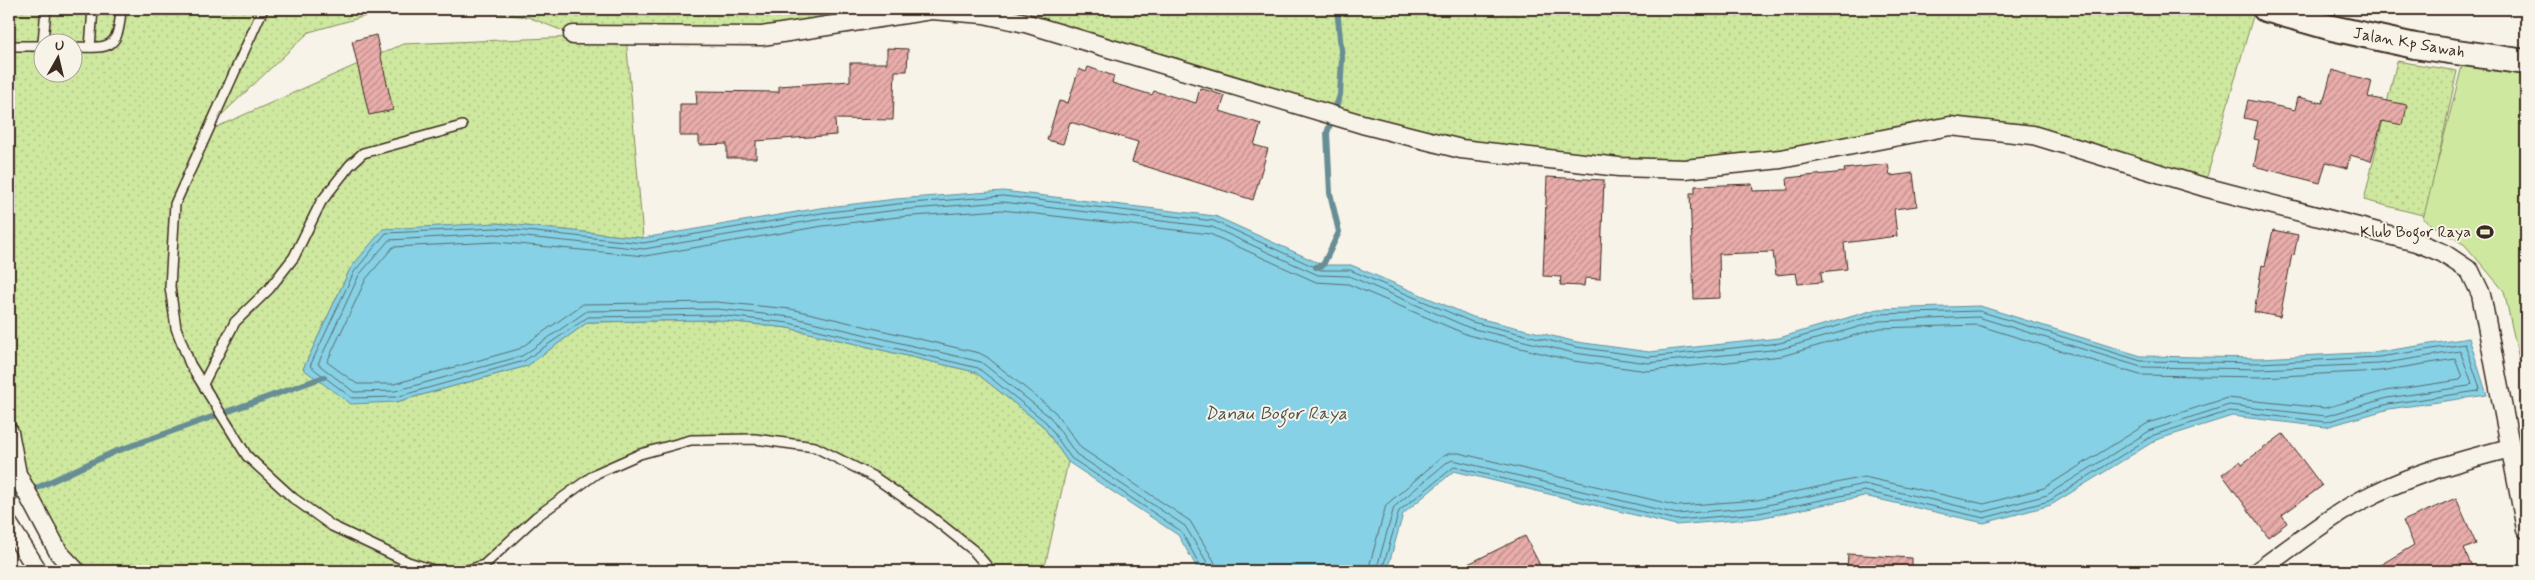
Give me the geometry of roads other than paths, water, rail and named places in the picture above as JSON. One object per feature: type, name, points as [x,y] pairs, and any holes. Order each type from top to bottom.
[{"type":"street","name":"Jalan Kp Sawah","points":[[2265,9],[2332,28],[2416,46],[2526,62]]},
{"type":"street","points":[[573,35],[762,36],[932,10],[984,14],[1025,23],[1362,124],[1461,149],[1618,167],[1685,169],[1781,159],[1950,126],[2034,135],[2204,187],[2384,232],[2443,253],[2470,271],[2481,294],[2526,529]]},
{"type":"street","points":[[9,432],[10,450],[17,474],[59,553],[76,571]]},
{"type":"street","points":[[2258,571],[2327,521],[2376,493],[2444,466],[2510,448]]},
{"type":"street","points":[[9,525],[37,571]]},
{"type":"lane","points":[[44,32],[46,9]]},
{"type":"lane","points":[[90,47],[93,9]]},
{"type":"lane","points":[[82,47],[112,43],[119,32],[121,9]]},
{"type":"lane","points":[[263,9],[175,204],[170,286],[175,320],[190,364],[247,456],[293,498],[332,526],[408,562],[433,570],[445,571]]},
{"type":"lane","points":[[9,46],[32,46]]},
{"type":"lane","points":[[204,387],[235,322],[269,289],[294,257],[321,202],[350,165],[363,153],[462,126]]},
{"type":"lane","points":[[465,571],[484,565],[536,518],[597,473],[640,454],[691,440],[755,438],[815,447],[874,477],[929,515],[973,550],[991,571]]},
{"type":"water","name":"Danau Bogor Raya","points":[[1003,191],[1215,216],[1323,265],[1351,265],[1473,317],[1577,342],[1649,352],[1779,338],[1877,309],[1980,306],[2141,356],[2260,358],[2379,352],[2469,338],[2487,395],[2389,409],[2326,427],[2232,416],[2156,440],[2051,505],[1984,523],[1864,496],[1760,518],[1676,525],[1454,471],[1403,514],[1387,571],[1199,571],[1178,535],[1068,462],[1043,426],[975,372],[788,328],[717,320],[588,322],[527,366],[396,402],[351,404],[303,369],[350,269],[383,229],[496,223],[643,238],[820,208],[896,199]]},
{"type":"waterway","points":[[1316,267],[1323,265],[1339,232],[1330,193],[1327,133],[1340,95],[1342,58],[1337,9]]},
{"type":"waterway","points":[[9,501],[114,452],[324,377]]},
{"type":"place","name":"Klub Bogor Raya","points":[[2485,232]]}]
